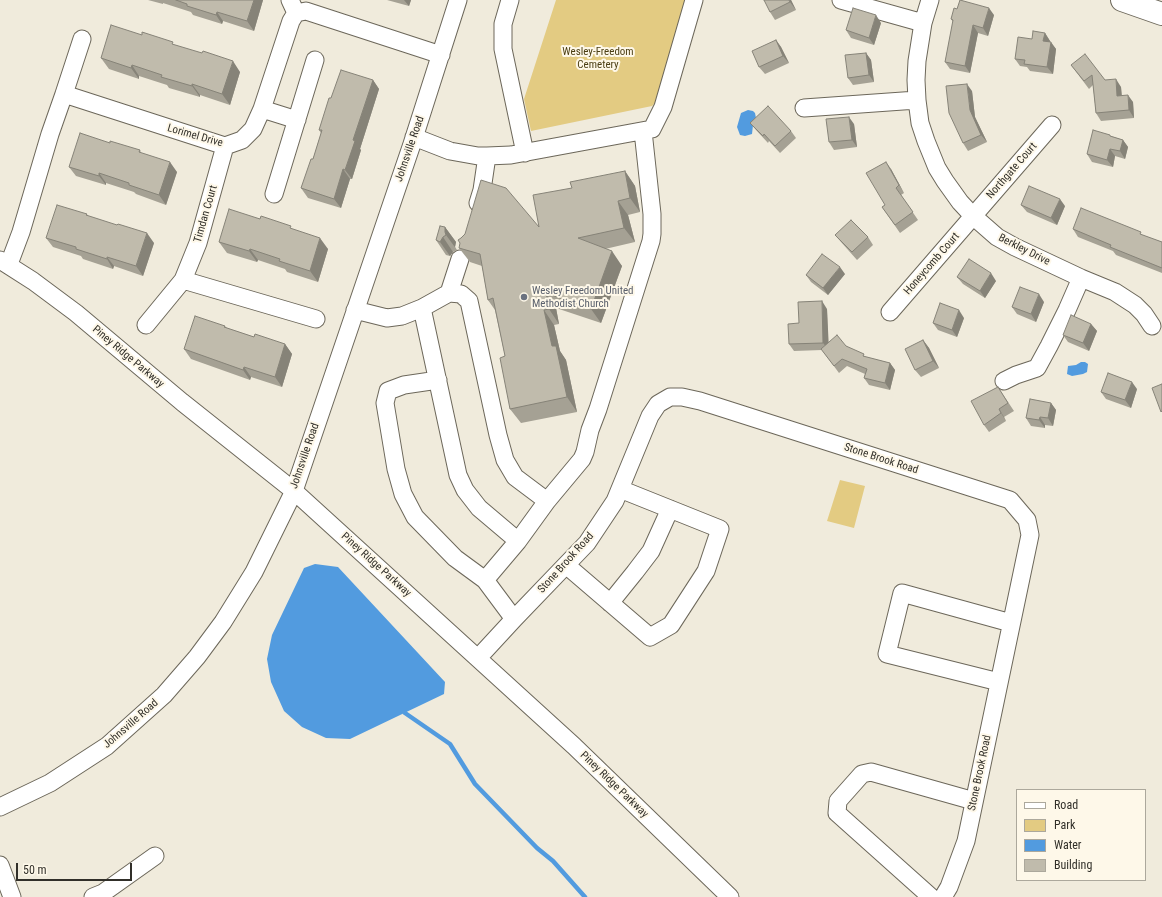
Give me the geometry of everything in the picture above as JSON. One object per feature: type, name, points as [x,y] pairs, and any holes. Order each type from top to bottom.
[{"type":"main road","points":[[1122,0],[1162,14]]},
{"type":"street","name":"Johnsville Road","points":[[0,808],[50,783],[107,746],[164,695],[197,657],[223,622],[254,572],[294,490],[414,137],[458,0]]},
{"type":"street","points":[[510,0],[503,24],[503,49],[525,153]]},
{"type":"street","points":[[414,137],[450,151],[478,156],[487,156],[525,153],[652,129],[663,107],[694,0]]},
{"type":"street","points":[[841,0],[923,23]]},
{"type":"street","name":"Berkley Drive","points":[[930,0],[923,23],[917,61],[916,80],[920,123],[937,168],[960,202],[973,216],[997,237],[1081,278],[1115,292],[1135,305],[1144,314],[1152,326]]},
{"type":"street","name":"Lorimel Drive","points":[[64,94],[225,146],[242,140],[253,129],[262,109],[291,21],[293,6],[441,55]]},
{"type":"street","points":[[4,262],[21,232],[50,134],[82,39]]},
{"type":"street","points":[[274,194],[315,60]]},
{"type":"street","points":[[804,108],[917,100]]},
{"type":"street","points":[[262,109],[296,120]]},
{"type":"street","name":"Northgate Court","points":[[973,216],[1052,125]]},
{"type":"street","points":[[485,580],[518,542],[547,501],[582,459],[585,452],[590,430],[651,241],[652,214],[643,131]]},
{"type":"street","name":"Timdan Court","points":[[146,324],[183,280],[198,243],[225,146]]},
{"type":"street","points":[[474,217],[482,190],[487,156]]},
{"type":"street","name":"Honeycomb Court","points":[[890,312],[973,216]]},
{"type":"street","points":[[449,293],[460,259]]},
{"type":"street","name":"Piney Ridge Parkway","points":[[4,262],[33,281],[76,314],[182,402],[294,490],[574,746],[730,897]]},
{"type":"street","points":[[1004,381],[1037,368],[1067,310],[1081,278]]},
{"type":"street","points":[[183,280],[316,319]]},
{"type":"street","points":[[355,310],[387,318],[402,316],[422,308],[449,293],[461,294],[469,301],[498,435],[505,460],[515,477],[547,501]]},
{"type":"street","points":[[422,308],[458,475],[465,490],[479,508],[518,542]]},
{"type":"street","points":[[438,380],[404,385],[388,391],[385,403],[396,469],[403,494],[415,517],[455,558],[485,580],[514,619]]},
{"type":"street","name":"Stone Brook Road","points":[[478,658],[587,544],[615,501],[650,416],[658,404],[670,397],[682,397],[700,401],[1010,500],[1027,520],[1030,535],[966,841],[949,887],[943,897]]},
{"type":"street","points":[[566,565],[650,637],[671,625],[706,571],[720,529],[620,489]]},
{"type":"street","points":[[610,603],[636,572],[650,551],[670,509]]},
{"type":"street","points":[[999,682],[887,654],[902,593],[1011,623]]},
{"type":"street","points":[[931,897],[837,813],[838,801],[862,774],[871,772],[974,801]]},
{"type":"street","points":[[93,897],[103,893],[155,856]]},
{"type":"street","points":[[0,865],[12,897]]},
{"type":"green space","name":"Wesley-Freedom Cemetery","points":[[556,0],[688,0],[659,99],[652,106],[531,131],[524,99]]},
{"type":"green space","points":[[840,480],[865,486],[854,528],[827,521]]},
{"type":"water","points":[[748,110],[755,113],[756,118],[753,125],[752,134],[745,136],[740,135],[737,127],[741,113]]},
{"type":"water","points":[[1081,362],[1088,364],[1087,372],[1072,376],[1067,374],[1068,366],[1076,365]]},
{"type":"water","points":[[315,564],[338,567],[445,682],[444,694],[350,739],[326,738],[302,727],[284,711],[271,682],[267,659],[272,635],[304,568]]},
{"type":"building","points":[[176,0],[254,0],[247,21],[217,12],[216,15],[187,6],[187,4]]},
{"type":"building","points":[[764,0],[789,0],[790,2],[770,12]]},
{"type":"building","points":[[960,0],[989,8],[983,28],[973,25],[965,66],[945,62],[953,20],[951,19],[954,8],[957,9]]},
{"type":"building","points":[[853,8],[876,15],[869,38],[846,30]]},
{"type":"building","points":[[111,25],[142,35],[142,32],[173,42],[172,44],[202,53],[203,51],[233,61],[222,94],[192,84],[192,86],[161,77],[162,75],[132,65],[131,68],[101,58]]},
{"type":"building","points":[[1033,31],[1045,33],[1043,41],[1051,42],[1047,67],[1024,64],[1025,60],[1015,59],[1018,37],[1032,39]]},
{"type":"building","points":[[776,40],[783,56],[759,67],[752,51]]},
{"type":"building","points":[[866,53],[869,75],[848,78],[845,55]]},
{"type":"building","points":[[1085,54],[1105,80],[1116,79],[1117,96],[1128,95],[1129,110],[1096,113],[1092,75],[1084,81],[1071,65]]},
{"type":"building","points":[[341,70],[373,80],[353,140],[355,141],[345,170],[343,169],[334,199],[301,188],[311,159],[313,159],[322,130],[319,130],[329,98],[331,98]]},
{"type":"building","points":[[967,84],[970,110],[981,135],[963,143],[949,113],[946,86]]},
{"type":"building","points":[[768,106],[791,131],[775,146],[764,134],[763,136],[750,123]]},
{"type":"building","points":[[849,117],[852,140],[829,142],[826,119]]},
{"type":"building","points":[[1093,130],[1123,140],[1120,151],[1110,149],[1107,160],[1087,154]]},
{"type":"building","points":[[80,133],[110,143],[110,141],[140,150],[139,152],[170,162],[159,195],[99,173],[99,176],[69,167]]},
{"type":"building","points":[[886,162],[899,185],[896,188],[913,212],[895,225],[882,207],[885,205],[866,173]]},
{"type":"building","name":"Wesley Freedom United Methodist Church","points":[[625,171],[630,198],[618,201],[624,228],[578,238],[612,251],[591,309],[546,293],[549,309],[544,310],[552,346],[556,346],[567,397],[510,409],[500,358],[505,356],[493,298],[488,300],[480,254],[459,248],[460,243],[458,240],[465,234],[481,180],[506,188],[539,227],[533,195],[572,188],[570,182]]},
{"type":"building","points":[[1029,186],[1060,199],[1051,218],[1021,205]]},
{"type":"building","points":[[57,205],[117,225],[118,224],[147,233],[136,266],[107,257],[107,259],[76,249],[76,247],[46,238]]},
{"type":"building","points":[[1081,208],[1162,242],[1162,268],[1110,247],[1111,245],[1073,229]]},
{"type":"building","points":[[229,209],[260,219],[261,216],[320,238],[310,271],[279,261],[280,259],[250,249],[249,251],[219,242]]},
{"type":"building","points":[[851,220],[868,237],[852,252],[835,235]]},
{"type":"building","points":[[440,226],[445,227],[446,235],[440,242],[436,240]]},
{"type":"building","points":[[822,254],[840,267],[823,288],[806,275]]},
{"type":"building","points":[[969,259],[991,273],[980,291],[957,277]]},
{"type":"building","points":[[1020,287],[1039,294],[1031,314],[1012,307]]},
{"type":"building","points":[[822,301],[823,343],[789,344],[788,324],[799,323],[798,302]]},
{"type":"building","points":[[940,303],[959,310],[952,330],[933,323]]},
{"type":"building","points":[[1071,315],[1091,324],[1083,343],[1063,335]]},
{"type":"building","points":[[195,316],[254,337],[255,334],[285,344],[275,377],[244,367],[243,370],[184,349]]},
{"type":"building","points":[[837,335],[846,346],[864,354],[863,356],[890,363],[885,383],[864,378],[867,369],[842,359],[834,366],[821,349]]},
{"type":"building","points":[[923,340],[933,361],[915,370],[905,349]]},
{"type":"building","points":[[1108,373],[1132,382],[1125,400],[1101,392]]},
{"type":"building","points":[[1162,384],[1162,411],[1161,412],[1152,388]]},
{"type":"building","points":[[998,387],[1008,403],[999,409],[1001,413],[984,425],[971,401]]},
{"type":"building","points":[[1030,399],[1051,403],[1048,418],[1040,417],[1039,420],[1026,418]]},
{"type":"waterway","points":[[405,713],[450,744],[475,784],[537,848],[553,861],[585,897]]},
{"type":"place","name":"Wesley Freedom United Methodist Church","points":[[524,297]]}]
